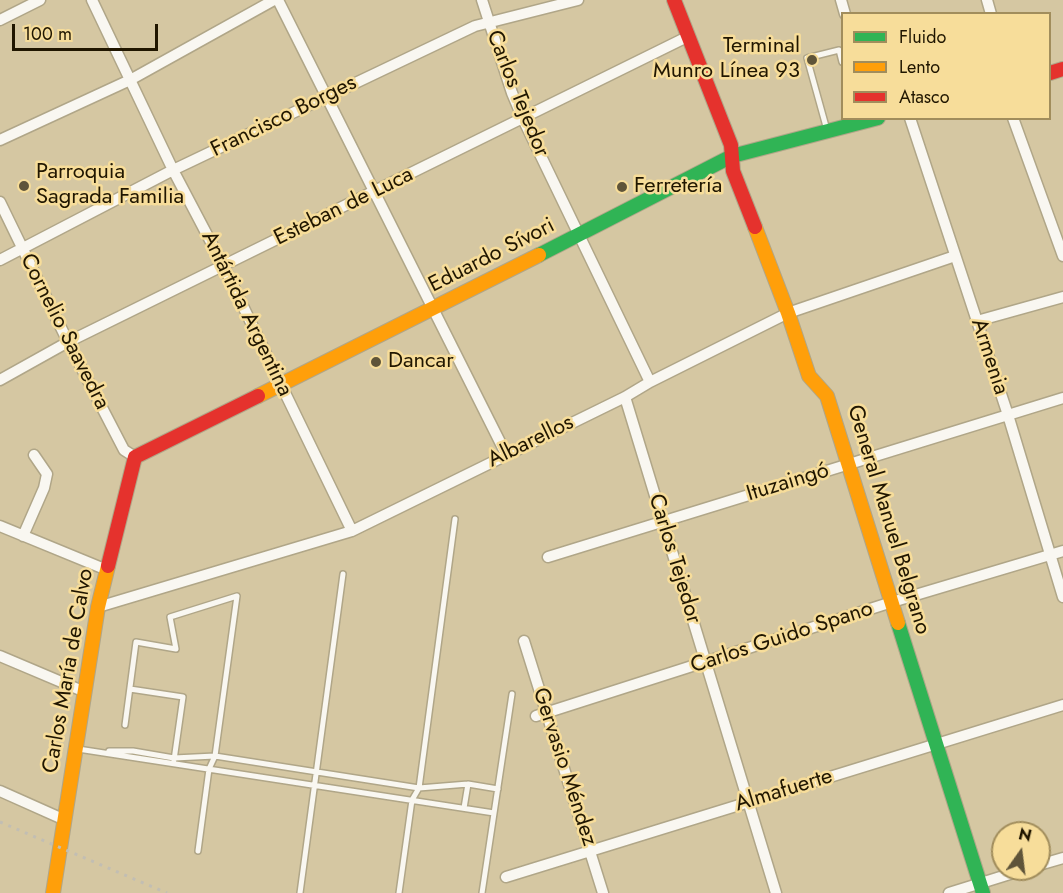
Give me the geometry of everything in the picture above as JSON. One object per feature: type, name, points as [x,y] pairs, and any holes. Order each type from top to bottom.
[{"type":"street","points":[[0,20],[40,0]]},
{"type":"street","name":"Antártida Argentina","points":[[92,0],[173,170],[224,267],[352,531]]},
{"type":"street","points":[[0,140],[130,80],[276,0],[506,454]]},
{"type":"street","name":"Carlos Tejedor","points":[[482,0],[512,93],[523,119],[650,382]]},
{"type":"street","name":"Francisco Borges","points":[[0,260],[173,170],[475,26],[578,0]]},
{"type":"street","name":"General Manuel Belgrano","points":[[674,0],[731,145],[733,171],[788,313],[809,376],[827,396],[982,888]]},
{"type":"street","name":"Esteban de Luca","points":[[0,380],[68,342],[689,36]]},
{"type":"street","name":"Eduardo Sívori","points":[[135,457],[433,309],[732,156],[871,120]]},
{"type":"street","name":"Armenia","points":[[911,120],[1008,415],[1063,597]]},
{"type":"street","points":[[1014,120],[1063,256]]},
{"type":"street","name":"Cornelio Saavedra","points":[[0,202],[124,450],[135,457]]},
{"type":"street","name":"Albarellos","points":[[98,607],[352,531],[625,397],[650,382],[788,313],[955,256]]},
{"type":"street","points":[[977,321],[1063,297]]},
{"type":"street","name":"Carlos Tejedor","points":[[625,397],[776,893]]},
{"type":"street","name":"Ituzaingó","points":[[548,557],[1063,398]]},
{"type":"street","points":[[23,536],[44,488],[47,474],[34,455]]},
{"type":"street","name":"Carlos María de Calvo","points":[[53,893],[65,820],[81,749],[85,692],[98,607],[135,457]]},
{"type":"street","points":[[0,526],[107,570]]},
{"type":"street","name":"Carlos Guido Spano","points":[[536,716],[892,602],[1063,551]]},
{"type":"street","name":"Gervasio Méndez","points":[[524,641],[603,893]]},
{"type":"street","points":[[0,656],[85,692]]},
{"type":"street","name":"Almafuerte","points":[[506,877],[1063,705]]},
{"type":"street","points":[[0,791],[65,820]]},
{"type":"street","points":[[949,893],[982,888],[998,881]]},
{"type":"lane","points":[[828,130],[807,58],[838,50],[841,57]]},
{"type":"lane","points":[[399,893],[412,800],[419,788],[455,519]]},
{"type":"lane","points":[[300,893],[343,574]]},
{"type":"lane","points":[[125,725],[136,642],[176,649],[170,617],[237,596],[215,756],[209,769],[198,851]]},
{"type":"lane","points":[[130,688],[183,697],[174,761]]},
{"type":"lane","points":[[482,893],[512,694]]},
{"type":"lane","points":[[81,749],[174,761],[209,769],[494,813]]},
{"type":"lane","points":[[174,761],[215,756],[419,788],[468,784],[498,789]]},
{"type":"lane","points":[[464,808],[468,784]]},
{"type":"railway","points":[[0,822],[167,893]]},
{"type":"traffic: fast","points":[[539,255],[732,156],[870,120]]},
{"type":"traffic: fast","points":[[898,623],[983,893]]},
{"type":"traffic: slow","points":[[755,227],[809,376],[827,396],[898,623]]},
{"type":"traffic: slow","points":[[258,396],[539,255]]},
{"type":"traffic: slow","points":[[53,893],[98,607],[108,566]]},
{"type":"traffic: jam","points":[[674,0],[731,145],[733,171],[755,227]]},
{"type":"traffic: jam","points":[[1051,73],[1063,69]]},
{"type":"traffic: jam","points":[[108,566],[135,457],[258,396]]},
{"type":"place","name":"Terminal Munro Línea 93","points":[[812,60]]},
{"type":"place","name":"Parroquia Sagrada Familia","points":[[24,186]]},
{"type":"place","name":"Ferretería","points":[[622,187]]},
{"type":"place","name":"Dancar","points":[[376,362]]}]
